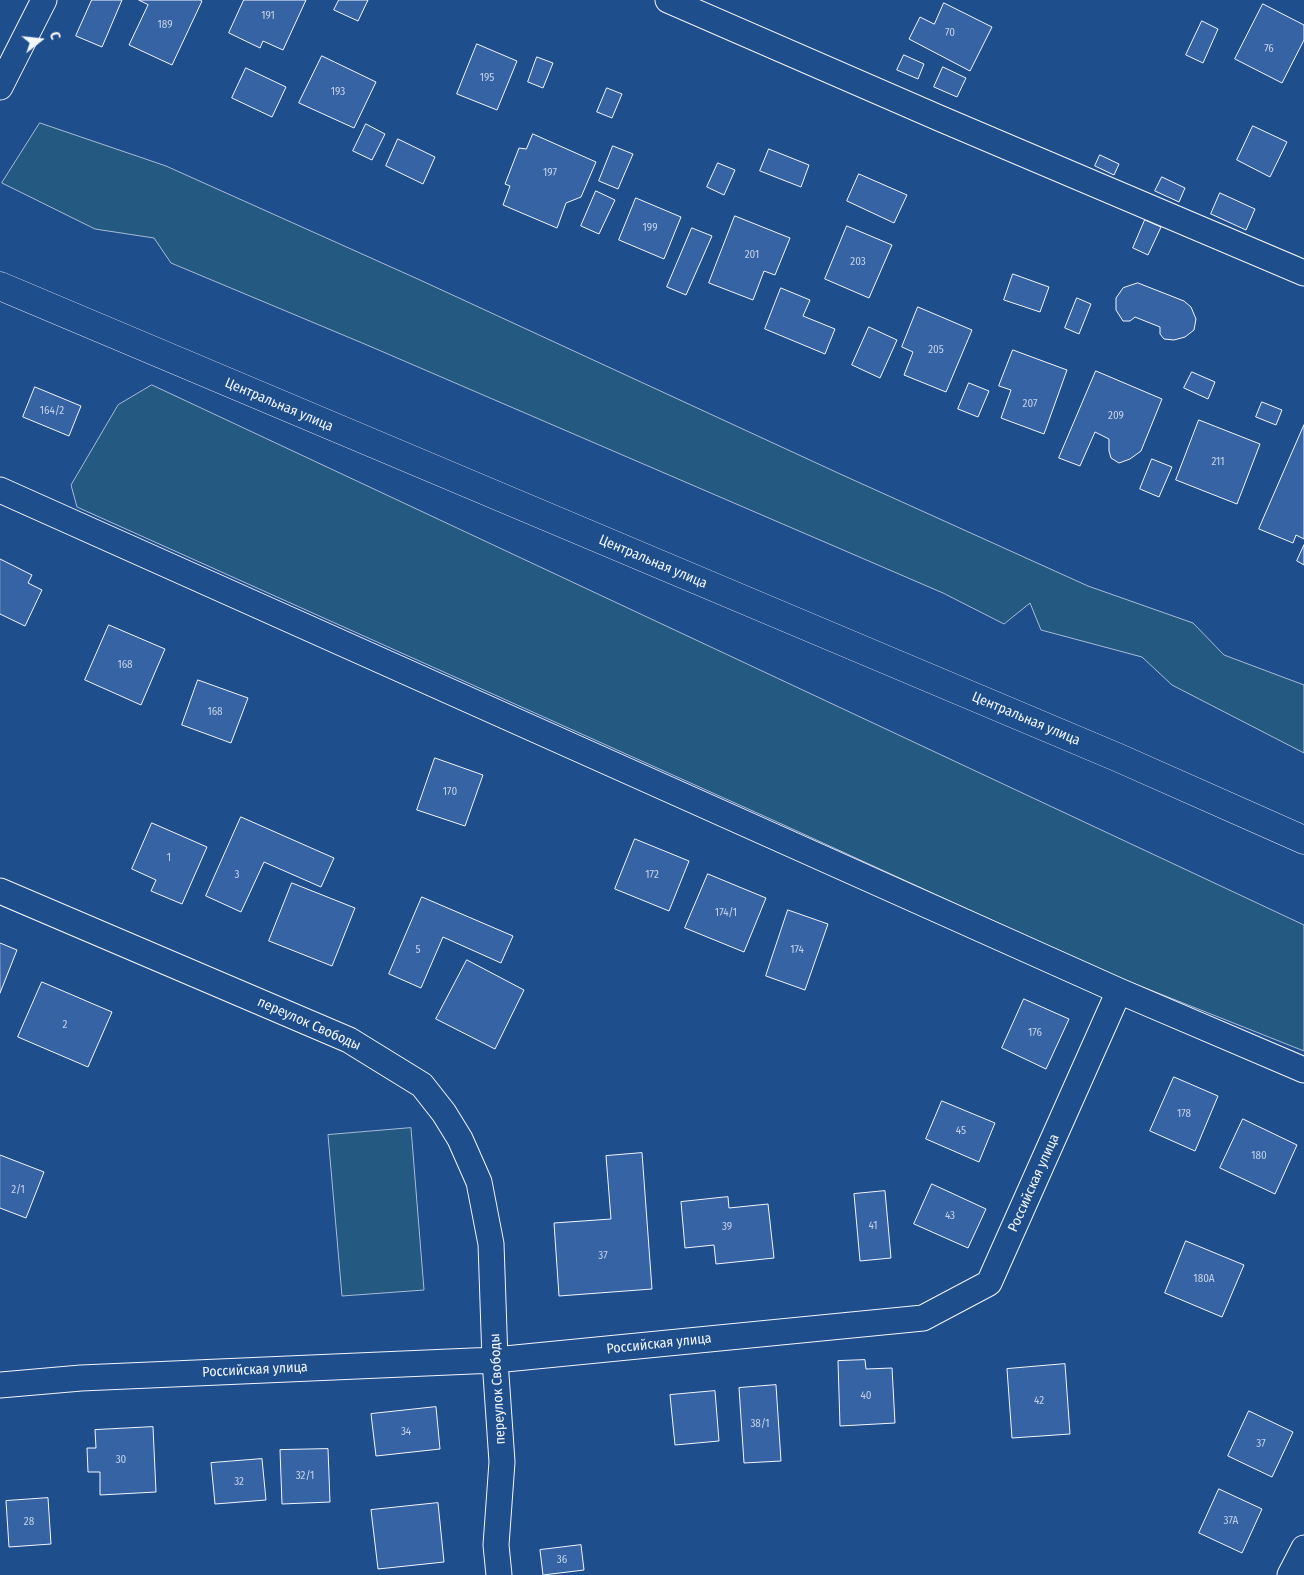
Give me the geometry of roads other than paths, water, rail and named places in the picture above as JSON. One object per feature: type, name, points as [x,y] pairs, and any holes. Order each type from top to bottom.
[{"type":"street","points":[[0,87],[44,0]]},
{"type":"street","points":[[668,0],[1304,273]]},
{"type":"street","name":"Центральная улица","points":[[0,286],[1119,758],[1304,840]]},
{"type":"street","points":[[0,490],[1119,991],[1304,1070]]},
{"type":"street","name":"переулок Свободы","points":[[0,891],[349,1040],[422,1085],[444,1113],[460,1139],[479,1182],[491,1244],[495,1360],[502,1462],[496,1545],[499,1575]]},
{"type":"street","name":"Российская улица","points":[[0,1385],[81,1378],[495,1360],[923,1318],[989,1283],[1119,991]]},
{"type":"street","points":[[1290,1575],[1304,1548]]}]
